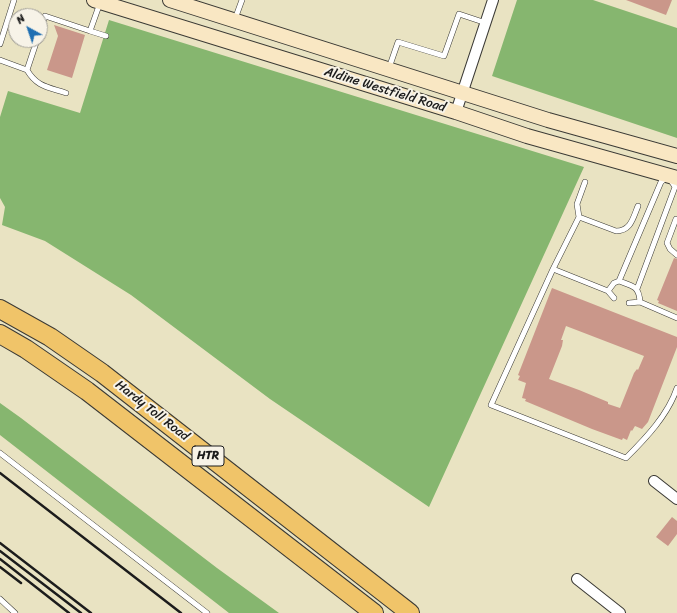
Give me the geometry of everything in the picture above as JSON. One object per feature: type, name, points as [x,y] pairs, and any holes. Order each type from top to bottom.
[{"type":"highway","name":"Hardy Toll Road","points":[[0,309],[50,337],[102,372],[410,613]]},
{"type":"highway","name":"Hardy Toll Road","points":[[0,334],[26,349],[87,391],[374,613]]},
{"type":"main road","name":"Aldine Westfield Road","points":[[170,0],[194,4],[235,20],[548,120],[677,156]]},
{"type":"main road","name":"Aldine Westfield Road","points":[[97,1],[456,112],[534,138],[673,177]]},
{"type":"main road","points":[[186,29],[194,4]]},
{"type":"main road","points":[[673,177],[677,156]]},
{"type":"street","points":[[456,112],[493,0]]},
{"type":"street","points":[[654,481],[677,499]]},
{"type":"street","points":[[577,579],[620,613]]},
{"type":"lane","points":[[0,44],[14,0]]},
{"type":"lane","points":[[235,20],[242,0]]},
{"type":"lane","points":[[90,31],[97,1]]},
{"type":"lane","points":[[389,69],[398,42],[444,56],[460,14],[486,23]]},
{"type":"lane","points":[[48,17],[106,36]]},
{"type":"lane","points":[[27,70],[34,48]]},
{"type":"lane","points":[[0,60],[27,70],[32,79],[45,86],[66,93]]},
{"type":"lane","points":[[608,291],[619,281],[661,182],[673,177],[675,187],[637,289]]},
{"type":"lane","points":[[585,182],[577,204],[579,217],[553,269],[491,405],[626,458],[663,414],[674,397],[677,388]]},
{"type":"lane","points":[[579,217],[616,231],[621,231],[626,230],[630,226],[638,206]]},
{"type":"lane","points":[[676,219],[668,243],[670,249],[677,255]]},
{"type":"lane","points":[[553,269],[608,291],[614,298]]},
{"type":"lane","points":[[619,281],[637,289],[640,302]]},
{"type":"lane","points":[[629,303],[640,302],[677,318]]},
{"type":"lane","points":[[0,453],[207,613]]},
{"type":"lane","points":[[0,599],[15,613]]},
{"type":"green space","points":[[517,0],[593,0],[677,28],[677,138],[492,76]]},
{"type":"green space","points":[[109,20],[584,167],[429,507],[270,399],[131,295],[45,241],[2,225],[5,207],[0,198],[0,117],[8,91],[80,113]]},
{"type":"green space","points":[[0,403],[217,568],[279,613],[229,613],[0,435]]},
{"type":"building","points":[[626,0],[672,0],[666,15]]},
{"type":"building","points":[[54,25],[85,35],[72,78],[47,70],[58,36]]},
{"type":"building","points":[[674,258],[677,259],[677,311],[658,303],[659,301],[657,300]]},
{"type":"building","points":[[552,288],[677,337],[677,347],[648,422],[642,429],[635,426],[632,431],[631,430],[627,440],[623,438],[622,440],[592,429],[525,401],[526,399],[522,398],[526,383],[518,380],[520,376],[518,375]],"holes":[[[566,326],[644,356],[638,370],[637,369],[634,373],[620,408],[549,379],[562,346],[563,340],[561,340]]]},
{"type":"building","points":[[672,517],[677,521],[677,534],[668,546],[656,537]]},
{"type":"railway","points":[[0,473],[181,613]]},
{"type":"railway","points":[[0,543],[91,613]]},
{"type":"railway","points":[[0,551],[81,613]]},
{"type":"railway","points":[[0,559],[69,613]]},
{"type":"railway","points":[[0,567],[21,583]]}]
